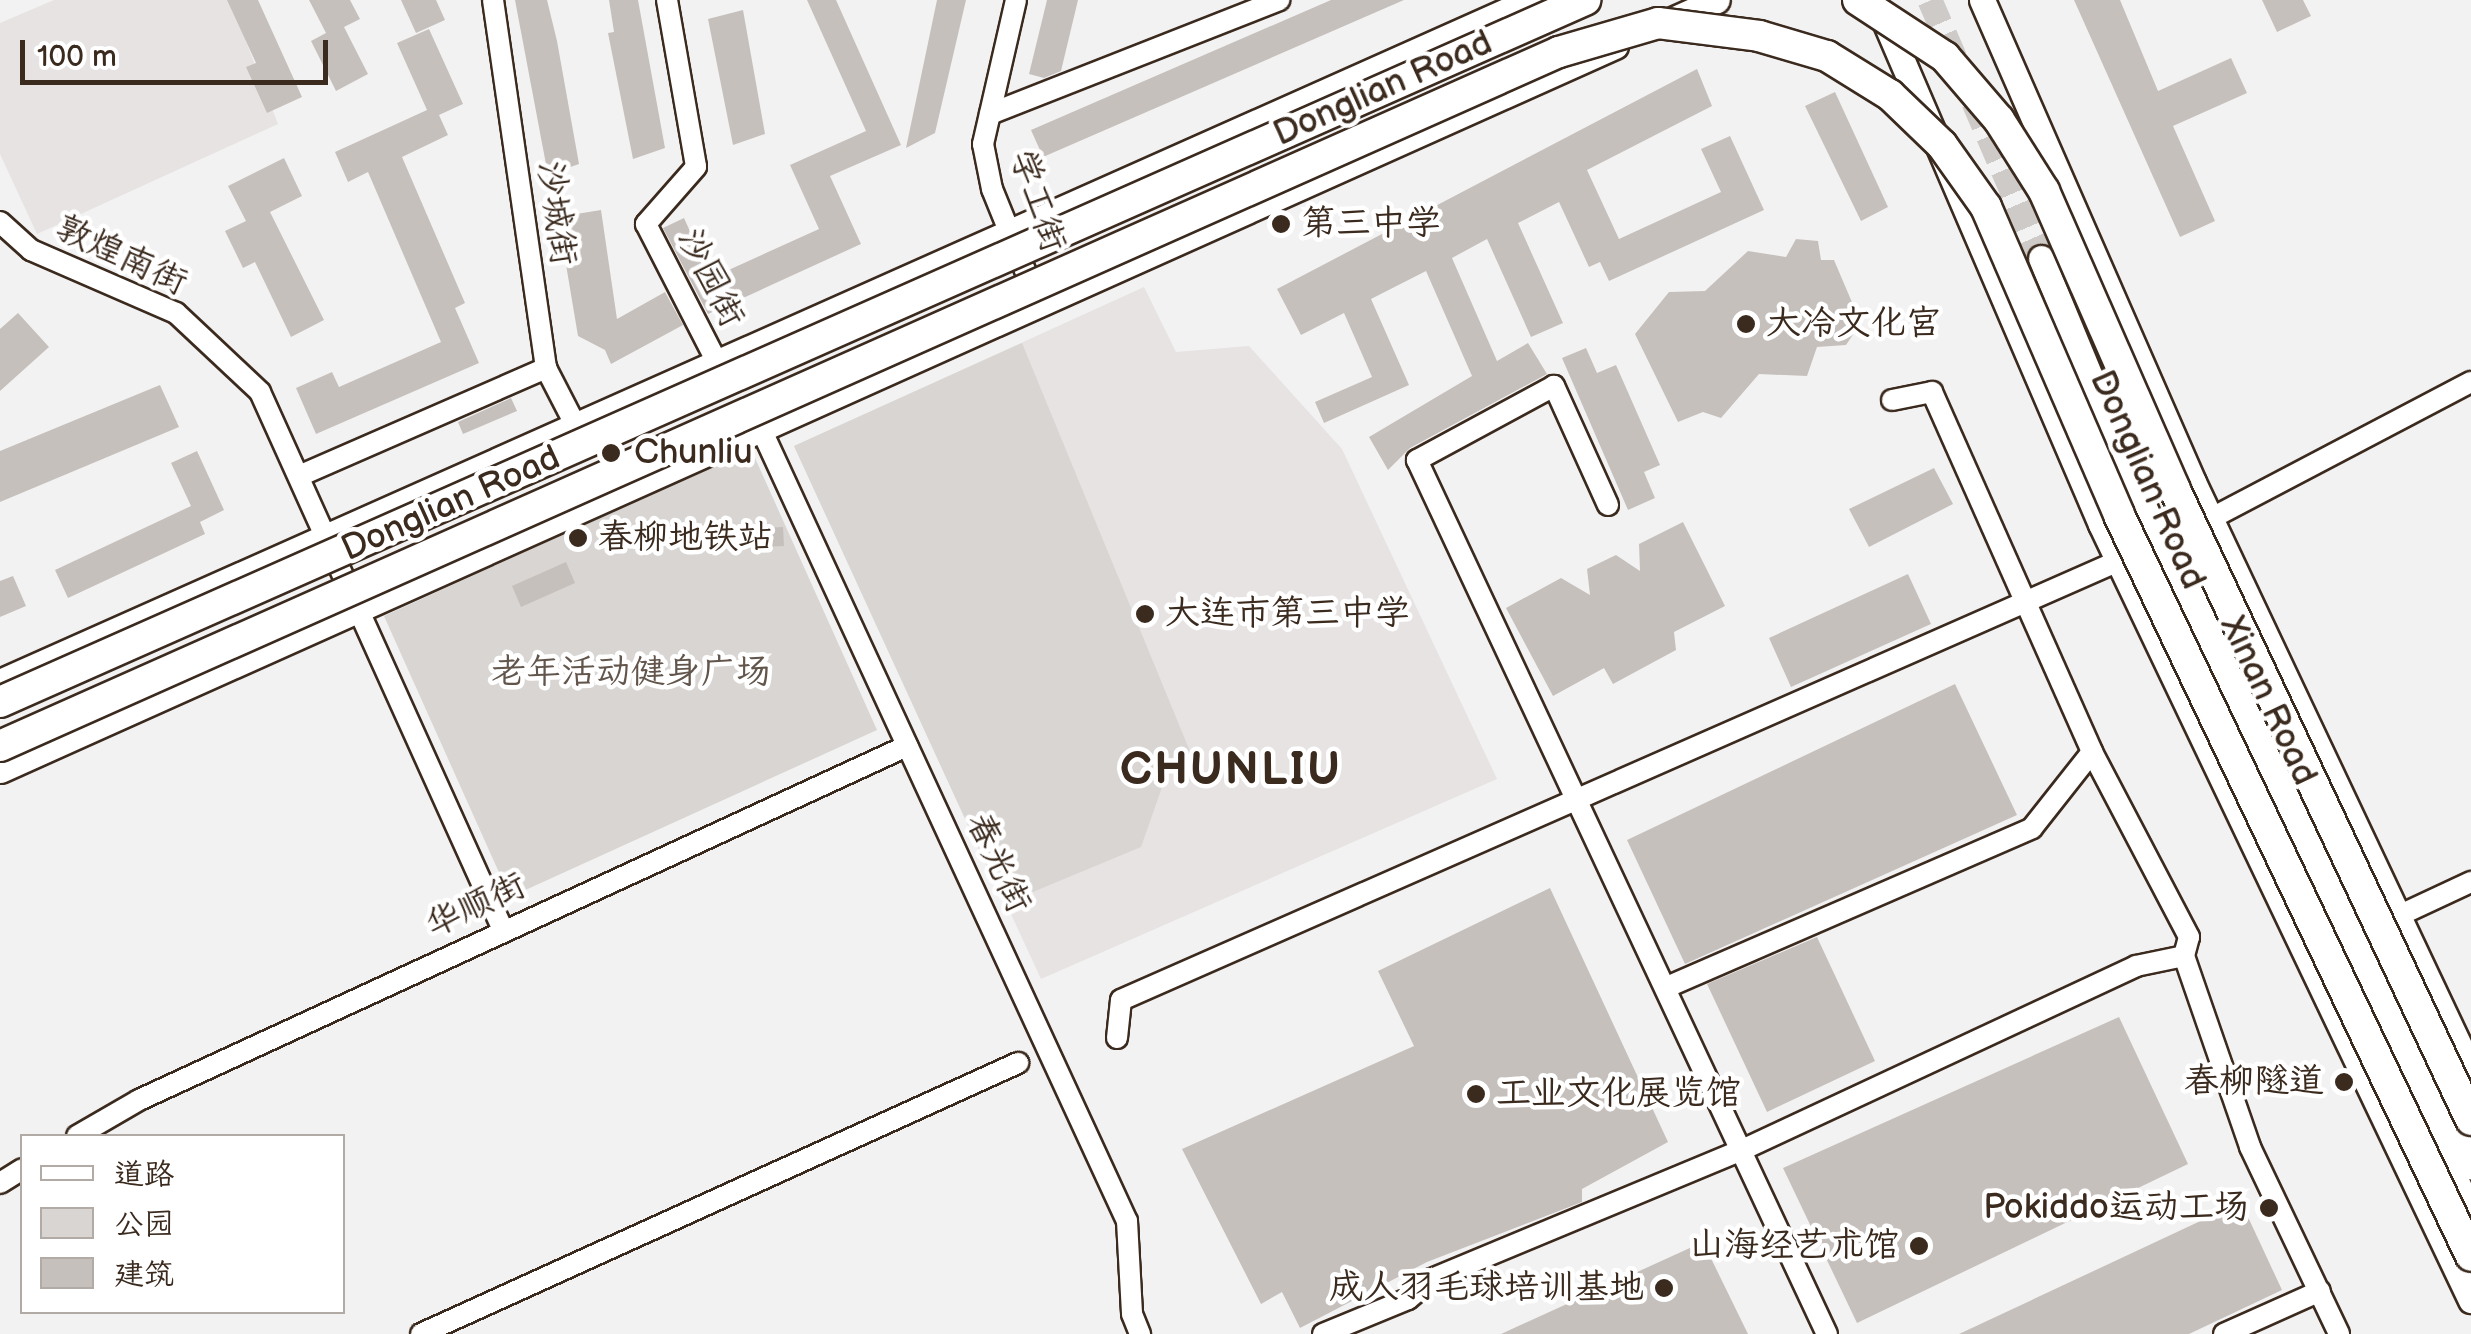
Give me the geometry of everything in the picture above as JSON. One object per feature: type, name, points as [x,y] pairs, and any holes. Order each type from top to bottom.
[{"type":"highway","name":"Donglian Road","points":[[0,702],[1585,0]]},
{"type":"highway","name":"Donglian Road","points":[[1858,0],[1945,57],[1999,120],[2044,191],[2175,490],[2471,1120]]},
{"type":"highway","name":"Donglian Road","points":[[0,746],[1559,52],[1658,23],[1759,36],[1827,56],[1890,96],[1942,146],[1986,207],[2120,516],[2471,1256]]},
{"type":"main road","points":[[0,682],[719,366],[1531,0]]},
{"type":"main road","points":[[0,770],[1717,0]]},
{"type":"main road","points":[[1876,0],[2118,561],[2471,1300]]},
{"type":"main road","name":"Xinan Road","points":[[1982,0],[2210,519],[2471,1071]]},
{"type":"main road","name":"Xinan Road","points":[[2041,258],[2147,503],[2471,1166]]},
{"type":"main road","points":[[2198,610],[2210,519]]},
{"type":"main road","points":[[2118,561],[2278,663]]},
{"type":"main road","name":"Xinan Road","points":[[2198,610],[2290,829],[2471,1213]]},
{"type":"main road","points":[[2283,906],[2290,829]]},
{"type":"street","name":"沙城街","points":[[493,0],[546,368],[577,428]]},
{"type":"street","name":"沙园街","points":[[668,0],[696,167],[646,224],[719,366]]},
{"type":"street","name":"学工街","points":[[1016,0],[983,144],[992,188],[1040,306]]},
{"type":"street","points":[[990,114],[1278,0]]},
{"type":"street","name":"敦煌南街","points":[[0,222],[30,250],[176,312],[260,392],[503,930]]},
{"type":"street","points":[[299,476],[546,368]]},
{"type":"street","points":[[2210,519],[2471,382]]},
{"type":"street","points":[[1608,505],[1554,386],[1417,460],[1581,800],[1828,1334]]},
{"type":"street","points":[[1892,400],[1932,392],[2092,752],[2190,936],[2184,956],[2250,1146],[2339,1334]]},
{"type":"street","name":"春光街","points":[[761,429],[1128,1221],[1132,1314],[1140,1334]]},
{"type":"street","points":[[1117,1038],[1121,1000],[2118,561]]},
{"type":"street","name":"华顺街","points":[[80,1134],[139,1100],[907,746]]},
{"type":"street","points":[[1667,987],[2032,828],[2092,752]]},
{"type":"street","points":[[2398,916],[2471,882]]},
{"type":"street","points":[[1324,1334],[1408,1299],[1432,1279],[1742,1150],[2136,966],[2184,956]]},
{"type":"street","points":[[420,1334],[1018,1063]]},
{"type":"street","points":[[2224,1334],[2320,1291]]},
{"type":"shaded area","points":[[54,0],[230,0],[278,124],[37,234],[0,154],[0,23]]},
{"type":"shaded area","name":"大连市第三中学","points":[[1144,287],[1176,352],[1249,346],[1342,449],[1497,779],[1041,979],[794,446]]},
{"type":"green space","points":[[1022,343],[1194,761],[1167,773],[1141,847],[1004,904],[794,446]]},
{"type":"green space","name":"老年活动健身广场","points":[[751,449],[877,730],[510,897],[384,616]]},
{"type":"building","points":[[227,0],[258,0],[302,97],[267,113],[246,67],[256,63]]},
{"type":"building","points":[[309,0],[350,0],[360,19],[344,27],[368,74],[336,91],[311,41],[326,33]]},
{"type":"building","points":[[401,0],[436,0],[445,20],[416,33]]},
{"type":"building","points":[[515,0],[547,0],[557,41],[579,164],[548,175]]},
{"type":"building","points":[[609,0],[638,0],[665,148],[633,159],[608,33],[614,32]]},
{"type":"building","points":[[807,0],[836,0],[901,145],[830,176],[861,244],[708,314],[663,228],[684,218],[711,278],[819,229],[790,165],[866,131]]},
{"type":"building","points":[[937,0],[966,0],[935,133],[906,148]]},
{"type":"building","points":[[1047,0],[1078,0],[1061,71],[1044,78],[1029,74]]},
{"type":"building","points":[[1331,0],[1404,0],[1043,157],[1031,130]]},
{"type":"building","points":[[2074,0],[2120,0],[2158,91],[2231,58],[2247,93],[2173,126],[2215,221],[2180,237]]},
{"type":"building","points":[[2262,0],[2303,0],[2311,16],[2277,32]]},
{"type":"building","points":[[743,10],[765,134],[733,145],[708,19]]},
{"type":"building","points":[[429,29],[463,104],[439,115],[448,135],[402,157],[465,303],[455,308],[479,363],[316,434],[296,388],[332,372],[339,387],[441,342],[368,172],[348,182],[335,152],[427,110],[397,43]]},
{"type":"building","points":[[1697,69],[1712,106],[1587,170],[1619,239],[1721,192],[1701,149],[1730,136],[1764,210],[1609,281],[1600,262],[1589,267],[1559,202],[1518,223],[1563,323],[1531,337],[1487,239],[1452,258],[1497,361],[1528,343],[1547,374],[1410,448],[1388,470],[1369,437],[1472,376],[1426,271],[1371,299],[1409,385],[1324,423],[1315,402],[1372,377],[1344,313],[1301,335],[1277,289]]},
{"type":"building","points":[[1835,92],[1888,207],[1861,221],[1805,106]]},
{"type":"building","points":[[284,158],[302,196],[270,212],[324,320],[291,337],[255,262],[243,268],[225,231],[246,221],[228,186]]},
{"type":"building","points":[[601,210],[617,319],[665,292],[683,325],[611,364],[605,350],[578,336],[558,217]]},
{"type":"building","name":"大冷文化宫","points":[[1796,239],[1818,241],[1821,260],[1834,260],[1854,307],[1846,316],[1854,333],[1846,345],[1817,347],[1807,376],[1759,374],[1721,418],[1703,412],[1678,422],[1635,334],[1669,292],[1705,291],[1748,251],[1786,257]]},
{"type":"building","points":[[18,313],[49,347],[0,391],[0,329]]},
{"type":"building","points":[[1586,348],[1597,373],[1616,365],[1660,465],[1644,472],[1655,498],[1628,510],[1562,358]]},
{"type":"building","points":[[160,385],[179,427],[0,502],[0,451]]},
{"type":"building","points":[[511,398],[517,411],[463,434],[458,422]]},
{"type":"building","points":[[197,451],[224,510],[200,522],[205,534],[68,598],[55,570],[191,506],[171,463]]},
{"type":"building","points":[[1934,468],[1953,504],[1869,547],[1849,509]]},
{"type":"building","points":[[1683,522],[1725,606],[1674,632],[1676,650],[1613,684],[1604,668],[1553,696],[1506,608],[1561,578],[1590,595],[1587,569],[1616,555],[1640,571],[1639,544]]},
{"type":"building","points":[[783,527],[784,546],[736,548],[735,529]]},
{"type":"building","points":[[566,562],[575,583],[521,607],[512,586]]},
{"type":"building","points":[[1908,574],[1931,624],[1791,687],[1769,638]]},
{"type":"building","points":[[13,576],[26,606],[0,617],[0,581]]},
{"type":"building","points":[[1955,684],[2017,815],[1685,964],[1627,840]]},
{"type":"building","name":"工业文化展览馆","points":[[1550,888],[1668,1142],[1582,1189],[1582,1202],[1427,1262],[1300,1328],[1282,1292],[1261,1304],[1182,1149],[1414,1046],[1378,971]]},
{"type":"building","points":[[1817,937],[1875,1061],[1767,1112],[1707,984]]},
{"type":"building","name":"山海经艺术馆","points":[[2119,1017],[2188,1164],[1857,1323],[1783,1168]]},
{"type":"building","points":[[2241,1202],[2282,1290],[2189,1334],[1959,1334]]},
{"type":"building","name":"成人羽毛球培训基地","points":[[1703,1242],[1748,1334],[1501,1334]]},
{"type":"tunnel","points":[[1930,0],[2041,258]]},
{"type":"place","name":"第三中学","points":[[1281,224]]},
{"type":"place","name":"大冷文化宫","points":[[1746,324]]},
{"type":"place","name":"Chunliu","points":[[611,453]]},
{"type":"place","name":"春柳地铁站","points":[[578,538]]},
{"type":"place","name":"大连市第三中学","points":[[1145,614]]},
{"type":"place","name":"春柳隧道","points":[[2344,1082]]},
{"type":"place","name":"工业文化展览馆","points":[[1476,1094]]},
{"type":"place","name":"Pokiddo运动工场","points":[[2269,1208]]},
{"type":"place","name":"山海经艺术馆","points":[[1919,1246]]},
{"type":"place","name":"成人羽毛球培训基地","points":[[1664,1288]]},
{"type":"district","name":"CHUNLIU","points":[[1231,771]]}]
